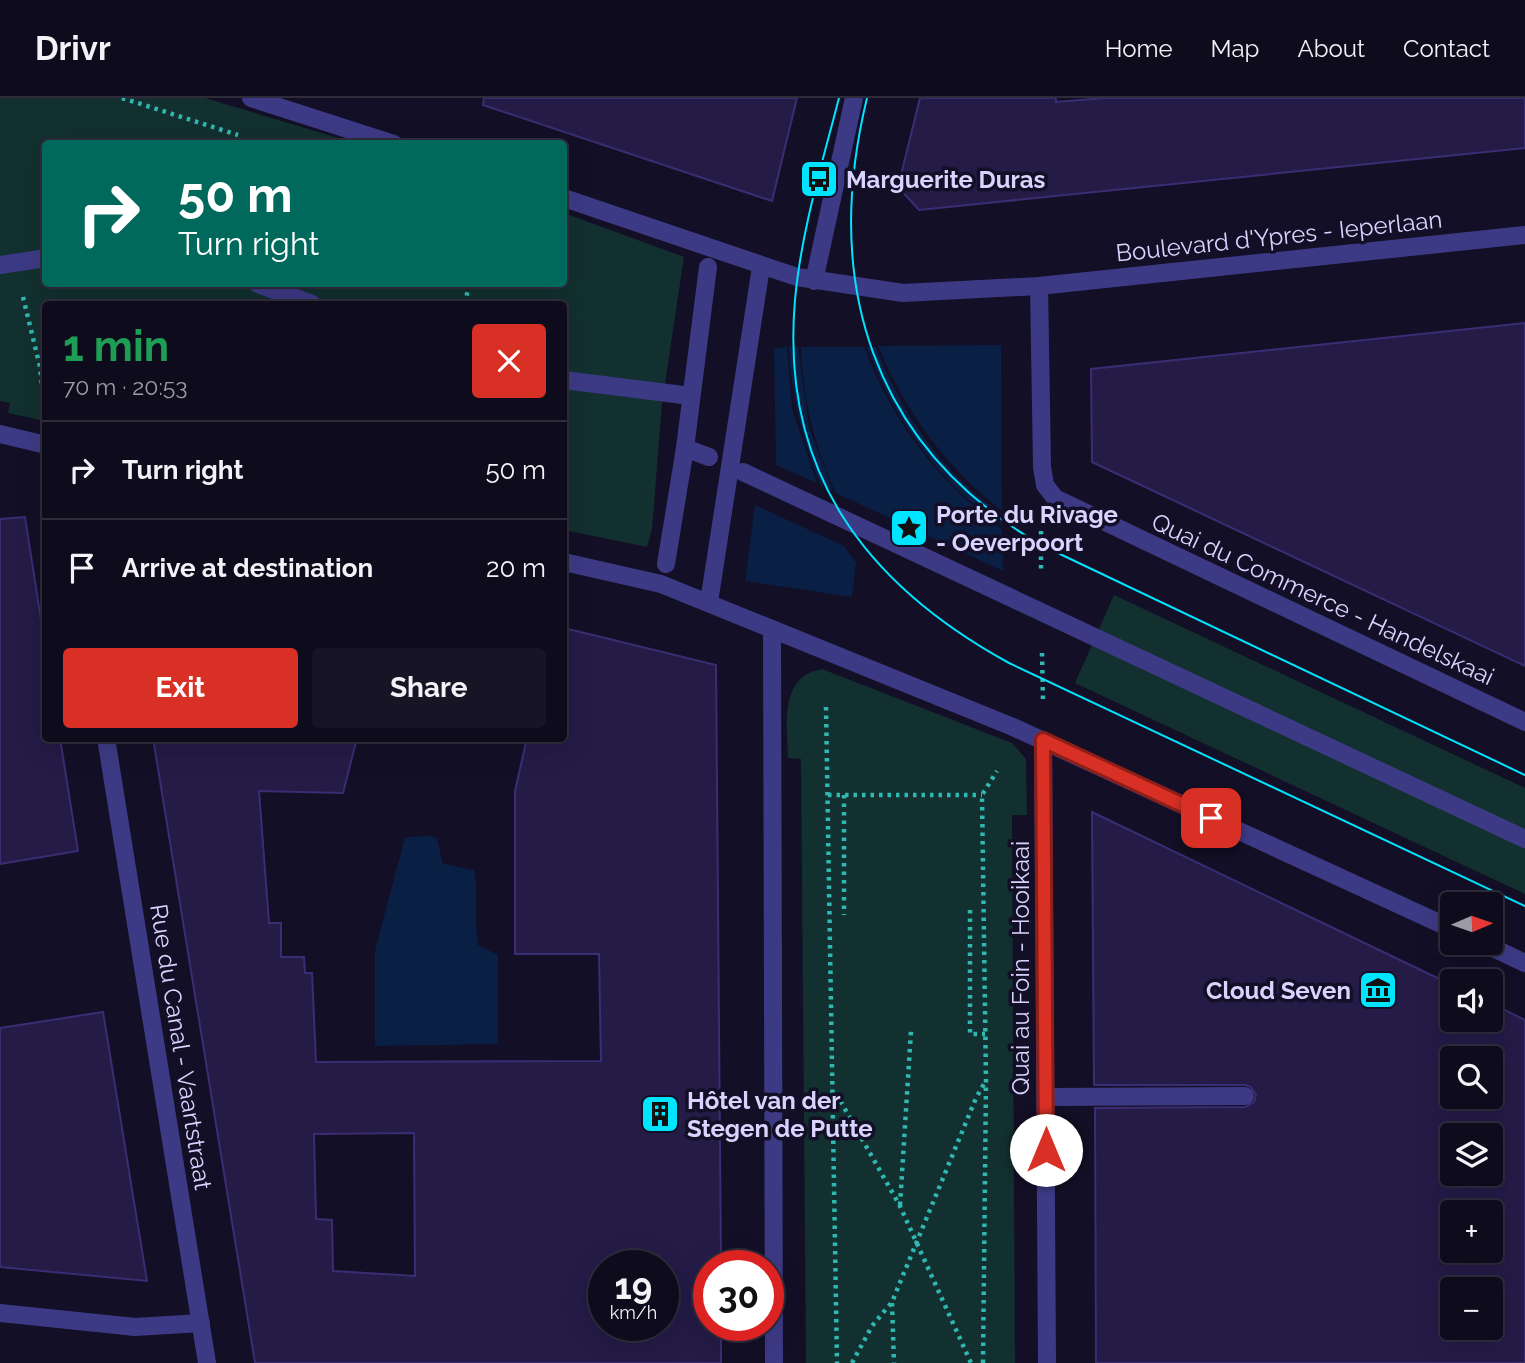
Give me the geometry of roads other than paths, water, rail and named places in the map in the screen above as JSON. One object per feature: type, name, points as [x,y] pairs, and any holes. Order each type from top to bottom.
[{"type":"street","points":[[251,98],[382,140]]},
{"type":"street","points":[[814,281],[854,98]]},
{"type":"street","points":[[567,199],[713,247],[761,267],[814,281],[903,293],[1039,286]]},
{"type":"street","name":"Boulevard d'Ypres - Ieperlaan","points":[[1039,286],[1525,235]]},
{"type":"street","points":[[7,263],[42,259]]},
{"type":"street","points":[[666,564],[685,448],[708,267]]},
{"type":"street","points":[[709,602],[761,267]]},
{"type":"street","name":"Quai du Commerce - Handelskaai","points":[[1039,286],[1042,467],[1045,485],[1055,498],[1525,722]]},
{"type":"street","points":[[266,287],[304,301]]},
{"type":"street","points":[[567,380],[691,396]]},
{"type":"street","points":[[0,434],[42,444]]},
{"type":"street","points":[[685,448],[709,457]]},
{"type":"street","points":[[743,472],[1525,839]]},
{"type":"street","points":[[567,563],[660,584],[709,602],[1043,740],[1440,923]]},
{"type":"street","points":[[772,629],[774,1363]]},
{"type":"street","name":"Quai au Foin - Hooikaai","points":[[1043,740],[1047,1363]]},
{"type":"street","name":"Rue du Canal - Vaartstraat","points":[[107,742],[206,1363]]},
{"type":"street","points":[[1503,952],[1525,962]]},
{"type":"street","points":[[1045,1097],[1245,1096]]},
{"type":"street","points":[[0,1313],[135,1327],[201,1323]]},
{"type":"water","points":[[1001,345],[1002,511],[963,476],[929,437],[901,394],[878,346]]},
{"type":"water","points":[[787,347],[792,409],[817,483],[776,465],[774,348]]},
{"type":"water","points":[[789,347],[798,347],[809,427],[833,491],[820,484],[808,450],[795,400]]},
{"type":"water","points":[[801,347],[864,347],[888,400],[920,448],[957,491],[1002,529],[1003,571],[836,493],[811,421],[804,385]]},
{"type":"water","points":[[867,347],[876,347],[898,395],[926,440],[961,480],[1002,514],[1002,525],[958,490],[921,447],[890,399]]},
{"type":"water","points":[[755,505],[844,546],[856,563],[852,597],[745,581]]},
{"type":"water","points":[[432,836],[437,839],[443,864],[474,870],[478,945],[498,955],[498,1044],[375,1046],[375,951],[405,837]]},
{"type":"tram line","points":[[839,98],[802,249],[795,300],[794,361],[802,418],[818,469],[842,516],[874,559],[913,597],[958,632],[1009,663],[1525,906]]},
{"type":"tram line","points":[[867,98],[855,166],[851,232],[857,294],[873,353],[899,408],[936,459],[983,505],[1041,545],[1525,775]]},
{"type":"place","name":"Marguerite Duras","points":[[819,179]]},
{"type":"place","name":"Porte du Rivage - Oeverpoort","points":[[909,528]]},
{"type":"place","name":"Cloud Seven","points":[[1378,990]]},
{"type":"place","name":"Hôtel van der Stegen de Putte","points":[[660,1114]]}]
